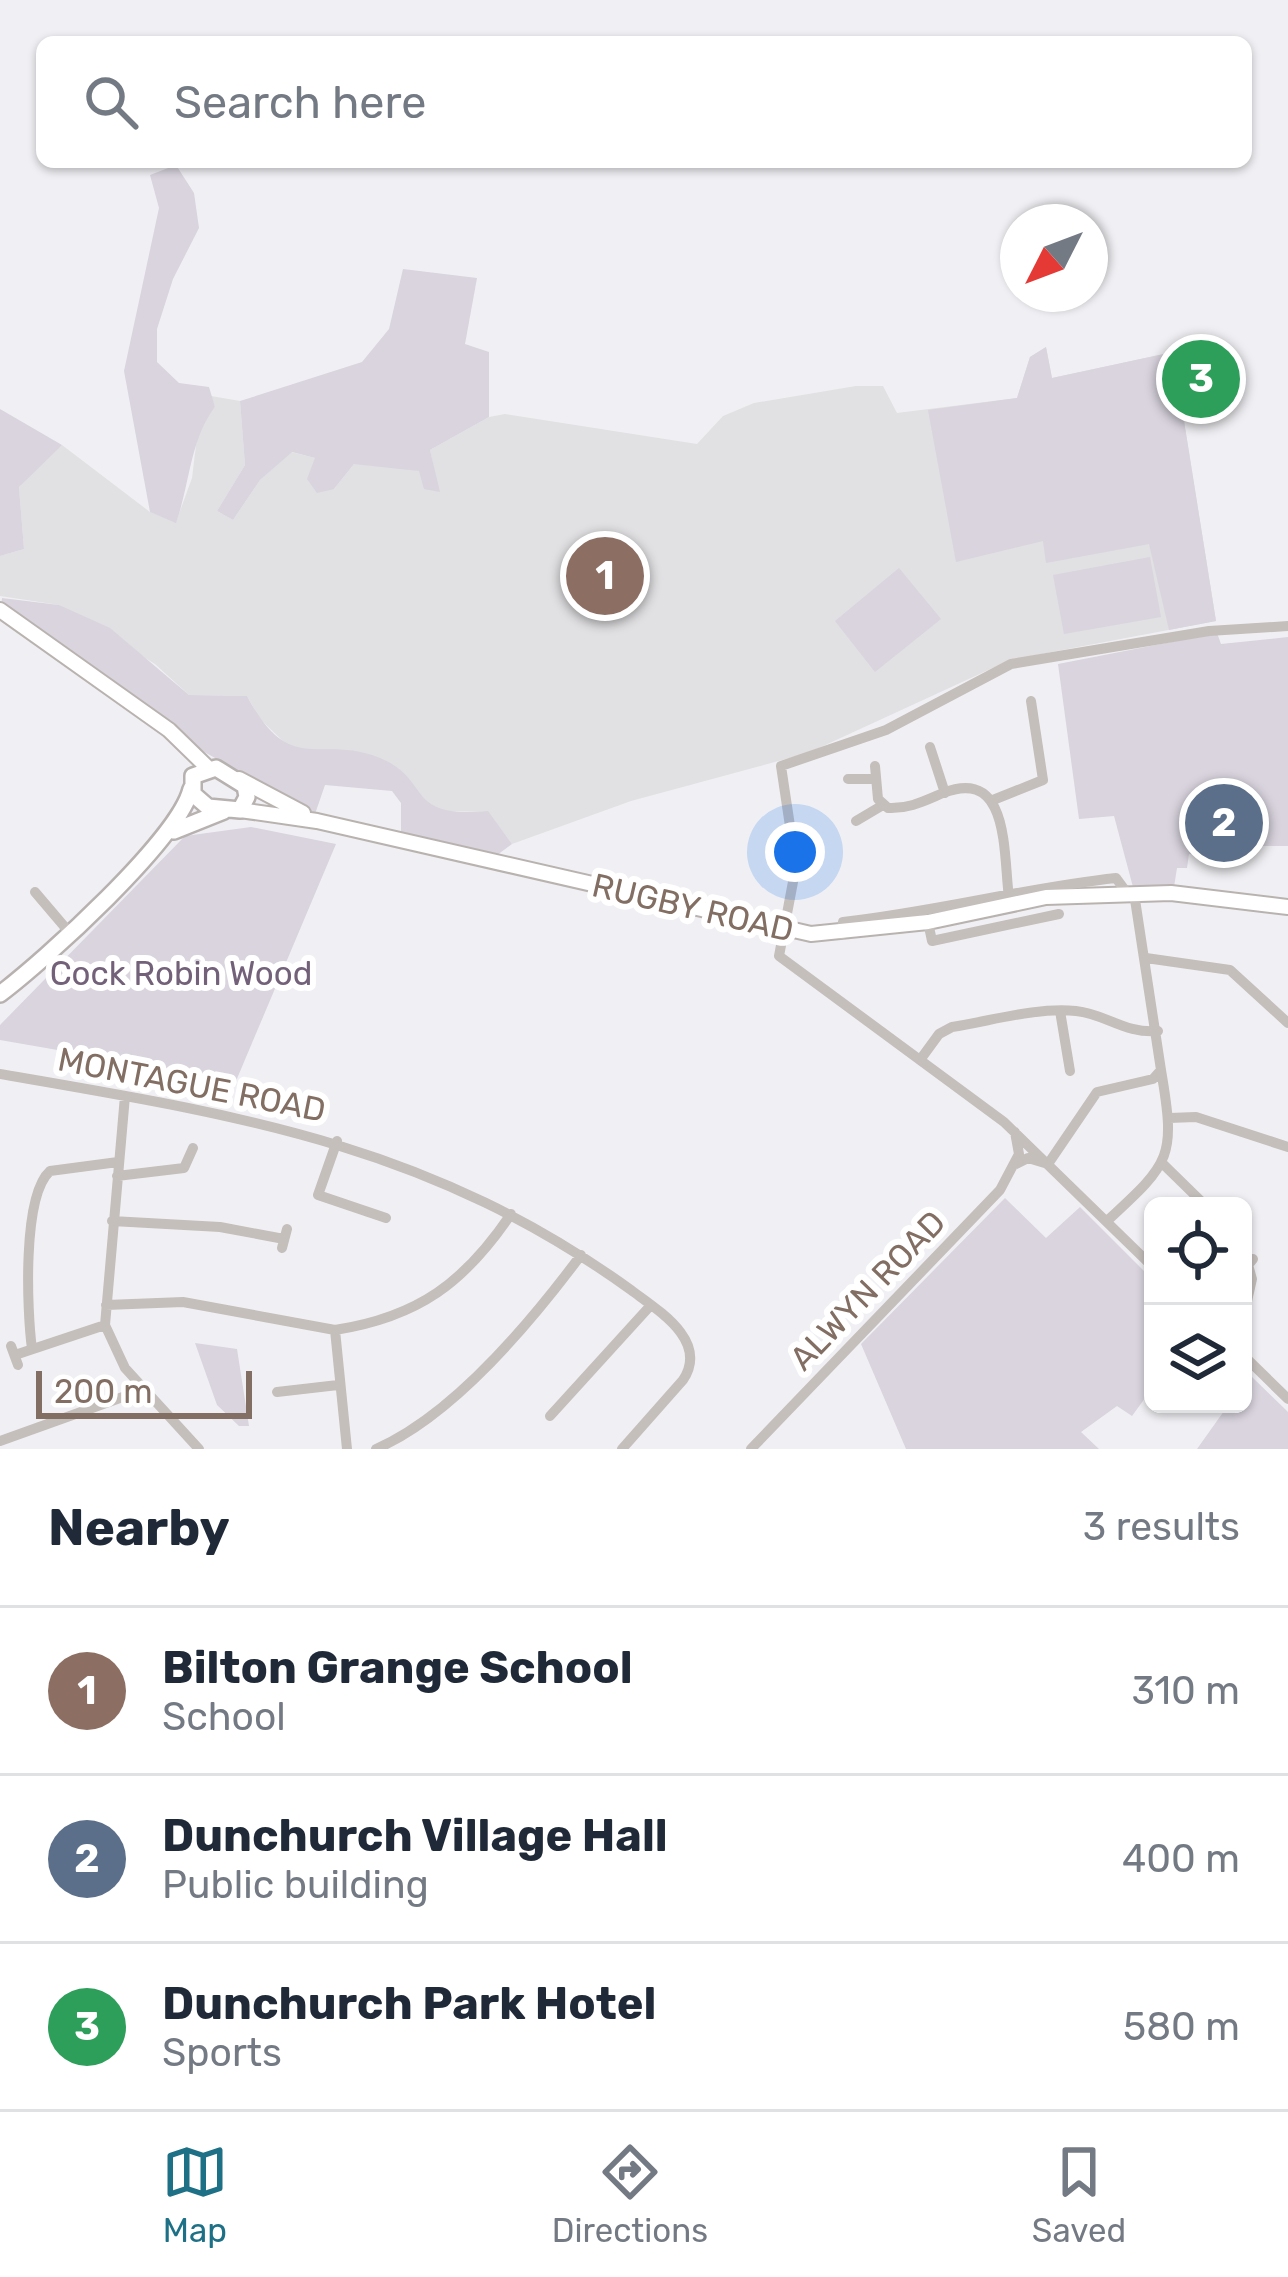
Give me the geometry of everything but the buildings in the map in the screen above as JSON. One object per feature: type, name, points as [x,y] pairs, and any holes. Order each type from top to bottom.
[{"type":"highway","points":[[0,994],[160,840],[183,813],[191,785],[206,767],[239,779],[248,797],[233,811],[185,824],[160,840]]},
{"type":"highway","points":[[191,785],[208,807],[233,811]]},
{"type":"main road","points":[[0,610],[175,738],[206,767]]},
{"type":"main road","points":[[175,738],[191,785]]},
{"type":"main road","points":[[239,779],[317,821]]},
{"type":"main road","points":[[233,811],[317,821]]},
{"type":"main road","name":"RUGBY ROAD","points":[[317,821],[780,929],[842,934],[928,922],[1026,895],[1130,893],[1288,907]]},
{"type":"street","points":[[1144,1259],[1015,1132],[779,956],[780,929],[796,866],[782,766],[886,730],[1011,664],[1191,634],[1288,626]]},
{"type":"street","points":[[992,800],[1043,780],[1027,716],[1031,701]]},
{"type":"street","points":[[930,747],[945,793]]},
{"type":"street","points":[[848,779],[875,772],[883,805]]},
{"type":"street","points":[[842,934],[843,922],[1009,898],[992,800],[969,784],[915,806],[883,805],[856,821]]},
{"type":"street","points":[[34,892],[69,932]]},
{"type":"street","points":[[1107,1221],[1163,1165],[1169,1118],[1158,1031],[1130,893]]},
{"type":"street","points":[[928,922],[928,941],[1059,914]]},
{"type":"street","points":[[1145,958],[1230,970],[1288,1023]]},
{"type":"street","points":[[920,1060],[939,1034],[952,1027],[1060,1011],[1080,1011],[1137,1033],[1158,1031]]},
{"type":"street","points":[[1060,1011],[1070,1072]]},
{"type":"street","points":[[1048,1164],[1097,1092],[1154,1079],[1161,1070]]},
{"type":"street","name":"MONTAGUE ROAD","points":[[0,1074],[255,1119],[337,1141],[422,1171],[511,1214],[581,1256],[650,1304],[687,1339],[690,1369],[622,1449]]},
{"type":"street","points":[[125,1096],[105,1325],[113,1349],[199,1449]]},
{"type":"street","points":[[1169,1118],[1196,1117],[1288,1147]]},
{"type":"street","points":[[1015,1132],[1016,1164],[1028,1157],[1048,1164]]},
{"type":"street","points":[[337,1141],[318,1195],[386,1218]]},
{"type":"street","points":[[32,1349],[27,1307],[36,1190],[50,1171],[184,1168],[194,1148]]},
{"type":"street","name":"ALWYN ROAD","points":[[752,1449],[1000,1190],[1016,1164]]},
{"type":"street","points":[[1163,1165],[1197,1197]]},
{"type":"street","points":[[106,1305],[183,1303],[335,1330],[389,1318],[450,1286],[475,1266],[511,1214]]},
{"type":"street","points":[[112,1221],[220,1227],[284,1238]]},
{"type":"street","points":[[376,1449],[398,1439],[474,1375],[581,1256]]},
{"type":"street","points":[[1246,1305],[1252,1280],[1248,1265],[1253,1259]]},
{"type":"street","points":[[550,1415],[650,1304]]},
{"type":"street","points":[[15,1355],[105,1325]]},
{"type":"street","points":[[335,1330],[347,1449]]},
{"type":"street","points":[[1252,1364],[1288,1399]]},
{"type":"street","points":[[277,1392],[338,1384]]},
{"type":"street","points":[[0,1441],[145,1389]]},
{"type":"shaded area","points":[[1046,347],[1052,378],[1173,352],[1216,621],[1010,660],[808,753],[631,801],[512,844],[488,812],[440,811],[353,753],[309,752],[286,744],[260,719],[247,696],[189,695],[155,664],[59,605],[0,596],[0,556],[24,549],[19,487],[44,457],[62,445],[150,512],[176,522],[192,478],[198,429],[215,407],[211,396],[240,401],[245,465],[217,511],[233,520],[260,480],[291,452],[315,458],[334,489],[354,464],[389,464],[419,471],[439,492],[430,450],[489,417],[505,414],[697,444],[723,416],[754,403],[856,386],[883,386],[897,413],[1017,398],[1030,357]]},
{"type":"green space","points":[[178,168],[194,193],[199,228],[173,279],[157,329],[157,362],[179,383],[209,387],[215,407],[195,447],[176,523],[150,512],[124,371],[159,208],[150,175]]},
{"type":"green space","points":[[403,269],[477,278],[465,344],[489,352],[489,417],[430,450],[440,492],[424,489],[419,471],[354,464],[334,489],[317,493],[307,479],[315,458],[292,452],[260,480],[233,520],[217,511],[245,465],[240,401],[362,362],[389,329]]},
{"type":"green space","points":[[1046,347],[1052,378],[1173,352],[1216,621],[1169,630],[1149,544],[1046,563],[1043,541],[956,562],[928,410],[1017,398],[1030,357]]},
{"type":"green space","points":[[0,409],[62,445],[19,487],[24,549],[0,556]]},
{"type":"green space","points":[[1150,557],[1161,617],[1064,634],[1053,575]]},
{"type":"green space","points":[[899,568],[941,619],[875,672],[835,621]]},
{"type":"green space","points":[[2,598],[59,605],[110,628],[189,695],[247,696],[263,721],[292,746],[380,758],[407,777],[430,804],[461,812],[488,811],[512,844],[493,858],[401,836],[401,803],[392,791],[325,785],[315,814],[199,749],[1,606]]},
{"type":"green space","points":[[1217,633],[1221,644],[1288,637],[1288,846],[1238,846],[1234,797],[1215,797],[1216,849],[1211,849],[1210,856],[1189,854],[1187,868],[1177,868],[1174,887],[1133,887],[1114,816],[1079,819],[1058,664]]},
{"type":"green space","name":"Cock Robin Wood","points":[[251,827],[336,844],[236,1081],[0,1040],[0,1025],[185,836]]},
{"type":"green space","points":[[1005,1198],[1046,1238],[1080,1207],[1144,1271],[1144,1400],[1132,1416],[1117,1406],[1081,1432],[1099,1449],[906,1449],[861,1344]]},
{"type":"green space","points":[[195,1343],[237,1349],[249,1426],[239,1426],[217,1405]]},
{"type":"green space","points":[[1252,1377],[1288,1412],[1288,1449],[1197,1449],[1223,1413],[1252,1413]]},
{"type":"place","name":"Dunchurch Park Hotel","points":[[1201,379]]},
{"type":"place","name":"Bilton Grange School","points":[[605,576]]},
{"type":"place","name":"Dunchurch Village Hall","points":[[1224,823]]}]
